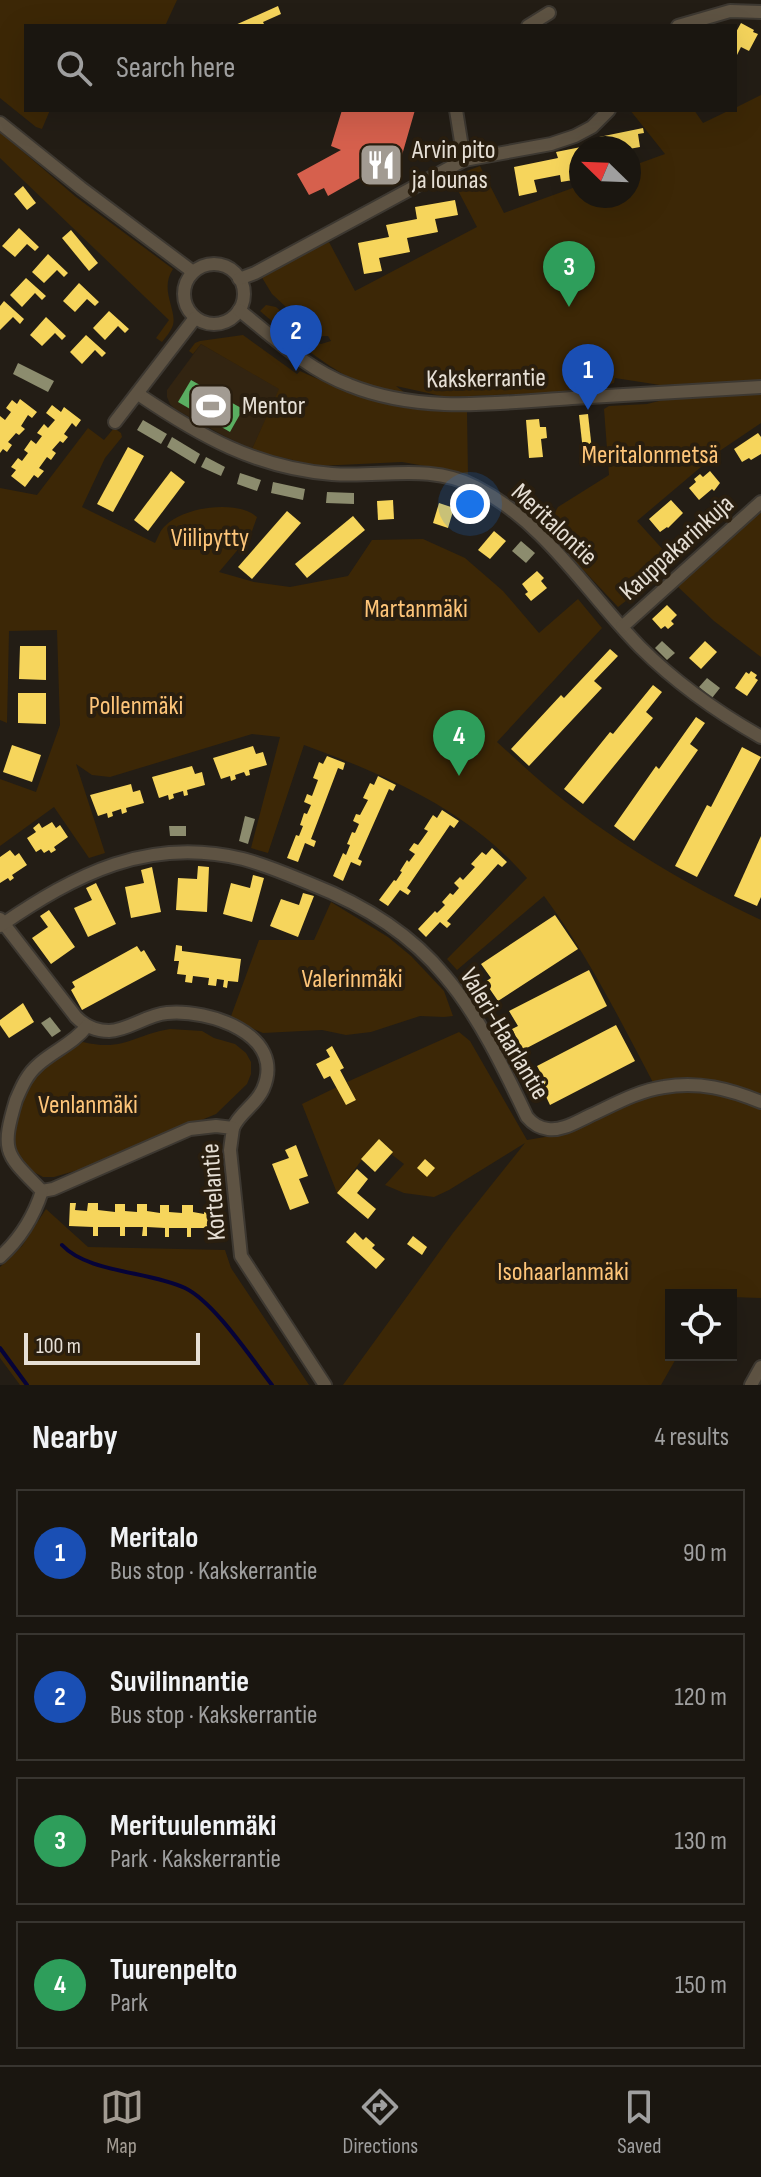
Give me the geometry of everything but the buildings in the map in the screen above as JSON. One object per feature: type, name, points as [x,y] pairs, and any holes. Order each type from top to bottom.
[{"type":"street","points":[[685,24],[730,11],[761,12]]},
{"type":"street","points":[[531,24],[549,13]]},
{"type":"street","points":[[456,112],[464,160]]},
{"type":"street","points":[[239,279],[464,160],[551,144],[575,136],[592,127],[607,112]]},
{"type":"street","points":[[0,123],[193,272]]},
{"type":"street","points":[[219,265],[232,271],[239,279],[243,296],[239,310],[228,320],[207,323],[195,318],[189,311],[184,298],[185,284],[193,272],[205,266],[219,265]]},
{"type":"street","name":"Kakskerrantie","points":[[239,310],[317,369],[377,396],[403,402],[476,403],[761,387]]},
{"type":"street","points":[[115,422],[195,318]]},
{"type":"street","name":"Meritalontie","points":[[138,394],[181,423],[261,461],[315,473],[432,473],[477,487],[510,508],[556,549],[638,646],[675,679],[716,710],[761,737]]},
{"type":"street","name":"Kauppakarinkuja","points":[[622,627],[761,502]]},
{"type":"street","name":"Valeri-Haarlantie","points":[[1,923],[92,871],[120,862],[175,853],[239,858],[345,898],[384,921],[423,953],[465,1002],[527,1117],[539,1127],[565,1127],[638,1093],[666,1086],[701,1084],[730,1090],[761,1102]]},
{"type":"street","points":[[1,923],[76,1017],[87,1026],[105,1031],[115,1030],[175,1012],[216,1020],[243,1030],[254,1038],[266,1061],[266,1079],[257,1099],[242,1113],[233,1128]]},
{"type":"street","points":[[0,1257],[29,1221],[42,1191],[13,1161],[6,1145],[6,1127],[30,1073],[45,1059],[79,1037],[87,1026]]},
{"type":"street","name":"Kortelantie","points":[[42,1191],[53,1189],[190,1129],[233,1128],[230,1150],[241,1256],[325,1385]]},
{"type":"street","points":[[751,1385],[761,1367]]},
{"type":"shaded area","points":[[201,344],[280,389],[252,449],[170,404],[167,390]]},
{"type":"green space","points":[[0,0],[177,0],[166,24],[24,24],[24,112],[49,112],[42,129],[0,98]]},
{"type":"green space","points":[[761,95],[761,380],[660,385],[615,378],[614,383],[588,391],[446,397],[396,386],[405,393],[422,396],[400,396],[356,381],[335,369],[260,311],[266,305],[276,307],[315,342],[331,341],[328,336],[315,334],[272,294],[261,276],[329,242],[355,291],[477,227],[451,177],[480,166],[504,213],[569,189],[569,208],[641,208],[641,163],[665,154],[632,112],[695,112],[703,123],[726,112],[737,112],[737,107]]},
{"type":"green space","points":[[0,132],[76,197],[173,269],[168,292],[174,319],[170,332],[162,342],[156,338],[169,320],[0,158]]},
{"type":"green space","points":[[243,335],[297,374],[300,371],[367,399],[409,408],[467,412],[468,477],[449,470],[402,462],[318,466],[252,449],[279,389],[201,344],[193,354],[189,351],[200,341]]},
{"type":"green space","name":"Meritalonmetsä","points":[[761,393],[761,423],[721,450],[637,521],[675,563],[618,607],[545,529],[558,507],[609,475],[604,409],[667,399]]},
{"type":"green space","points":[[88,428],[104,440],[114,428],[122,437],[105,458],[82,507],[155,543],[163,528],[184,514],[224,507],[248,511],[257,517],[251,534],[219,572],[254,582],[290,587],[348,576],[372,540],[423,539],[465,558],[503,591],[539,633],[578,599],[602,628],[497,742],[557,795],[630,848],[681,879],[761,920],[761,1298],[737,1297],[737,1289],[665,1289],[665,1361],[675,1361],[661,1385],[343,1385],[453,1233],[525,1143],[434,1197],[404,1193],[385,1185],[404,1164],[379,1139],[337,1193],[302,1104],[337,1087],[347,1105],[356,1100],[347,1082],[459,1032],[470,1041],[527,1140],[569,1133],[659,1094],[591,968],[544,896],[457,970],[447,959],[527,878],[504,854],[453,814],[424,797],[304,745],[268,853],[251,848],[280,737],[252,734],[110,777],[92,775],[76,764],[105,853],[89,858],[54,807],[0,846],[0,779],[36,792],[60,725],[57,630],[9,631],[7,723],[0,720],[0,488],[37,495]]},
{"type":"green space","points":[[761,512],[761,657],[714,621],[676,585]]},
{"type":"green space","name":"Valerinmäki","points":[[331,902],[388,937],[411,956],[444,991],[453,1016],[420,1016],[371,1032],[346,1035],[322,1030],[263,1033],[230,1019],[259,940],[314,940]]},
{"type":"green space","name":"Venlanmäki","points":[[170,1029],[202,1031],[235,1044],[251,1062],[247,1084],[216,1114],[85,1168],[54,1177],[43,1177],[32,1171],[12,1146],[21,1105],[40,1069],[83,1042],[119,1044]]},
{"type":"green space","points":[[46,1209],[88,1247],[225,1250],[231,1268],[309,1385],[20,1385],[0,1358],[0,1267],[22,1246]]},
{"type":"waterway","points":[[62,1245],[87,1261],[170,1282],[196,1295],[232,1332],[272,1385]]},
{"type":"waterway","points":[[0,1348],[27,1385]]},
{"type":"place","name":"Arvin pito ja lounas","points":[[381,165]]},
{"type":"place","name":"Merituulenmäki","points":[[569,307]]},
{"type":"place","name":"Suvilinnantie","points":[[296,371]]},
{"type":"place","name":"Mentor","points":[[211,406]]},
{"type":"place","name":"Meritalo","points":[[588,410]]},
{"type":"place","name":"Tuurenpelto","points":[[459,776]]},
{"type":"park label","name":"Viilipytty","points":[[210,538]]},
{"type":"park label","name":"Martanmäki","points":[[416,609]]},
{"type":"park label","name":"Pollenmäki","points":[[136,706]]},
{"type":"park label","name":"Isohaarlanmäki","points":[[563,1272]]}]
